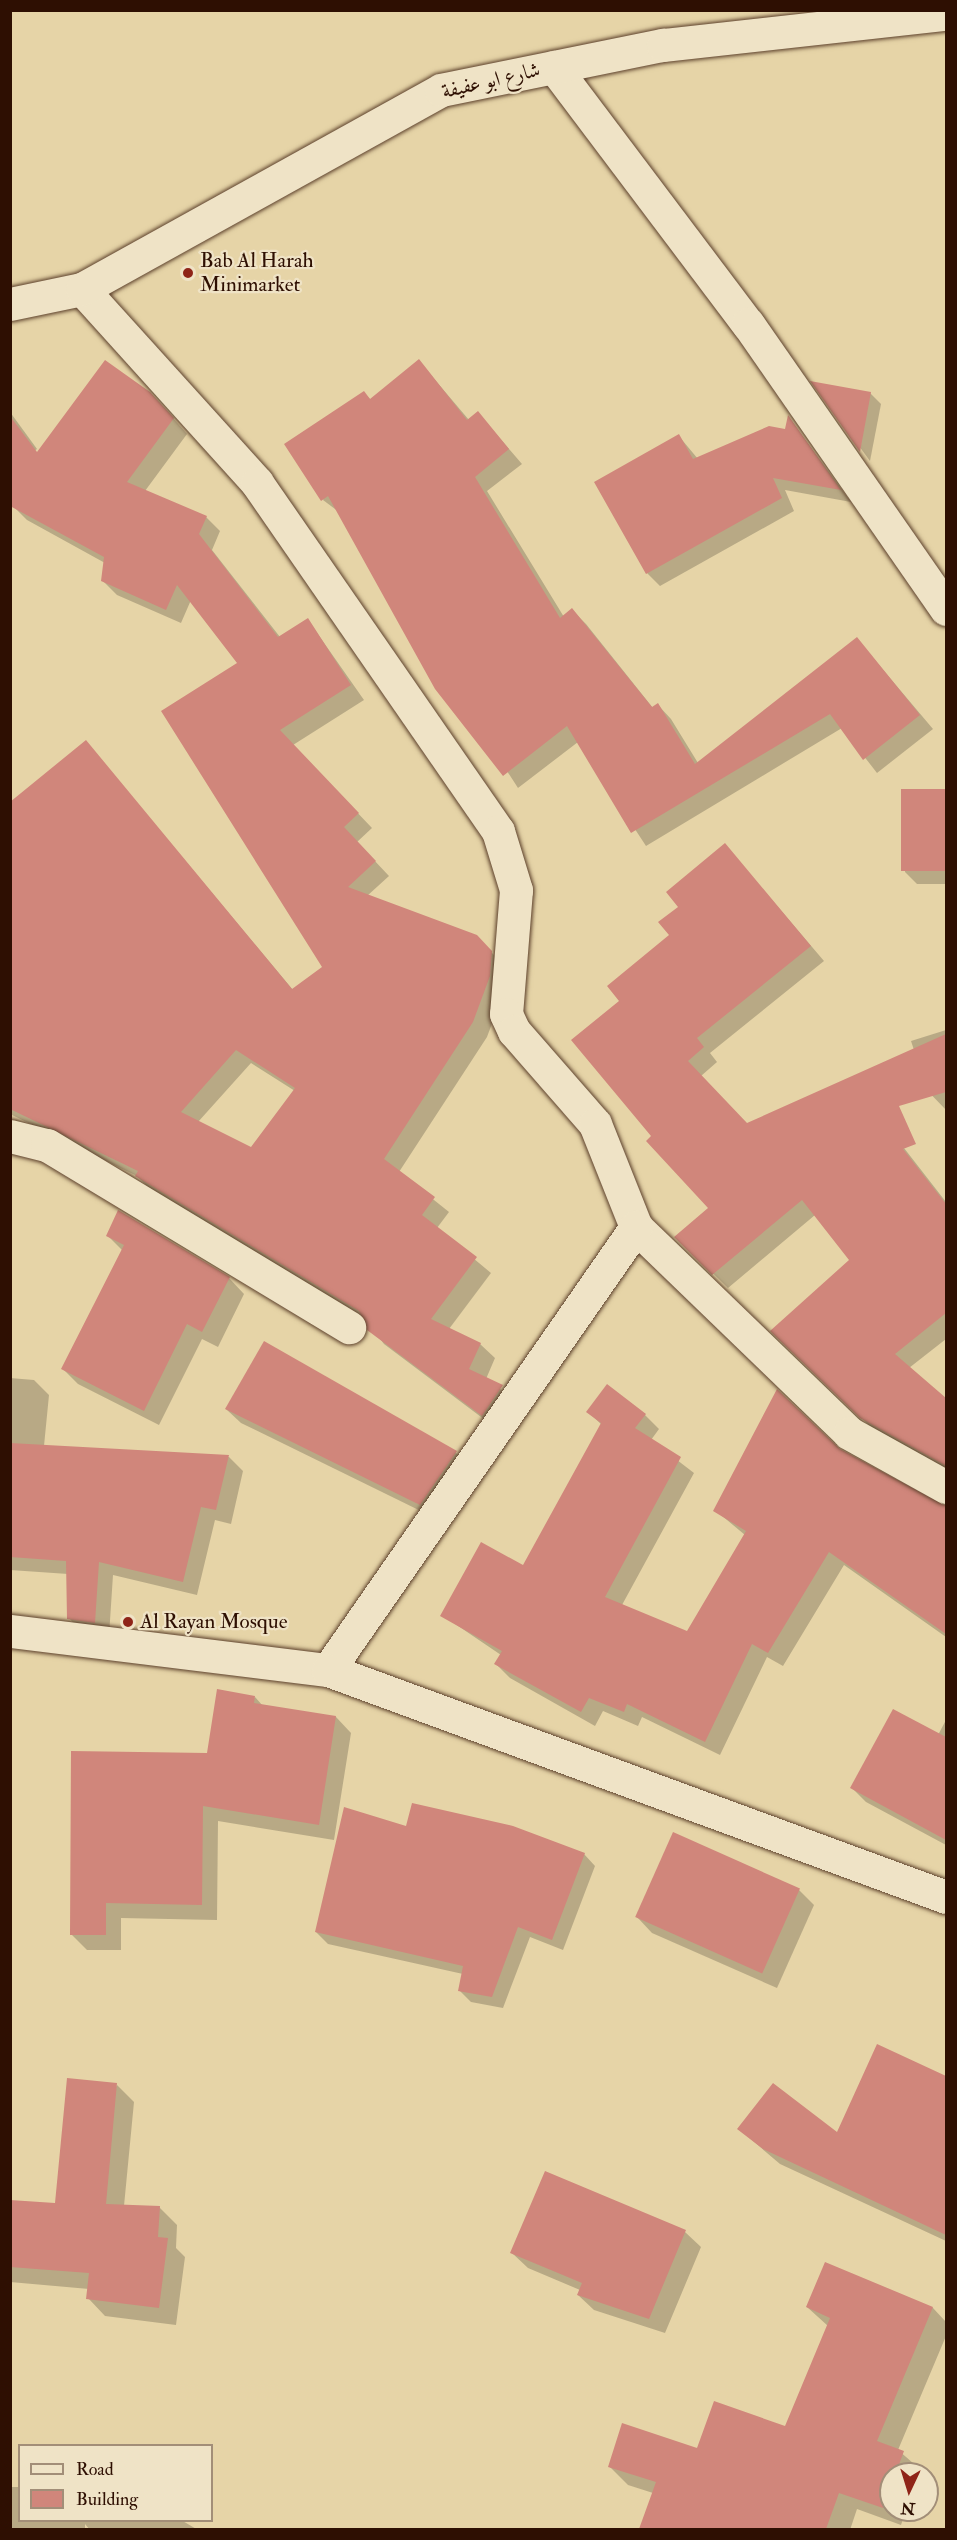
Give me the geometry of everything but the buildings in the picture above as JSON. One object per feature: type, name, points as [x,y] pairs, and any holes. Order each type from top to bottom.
[{"type":"street","name":"شارع ابو عفيفة","points":[[10,304],[82,289],[441,90],[663,45],[946,14]]},
{"type":"street","points":[[554,67],[748,324],[946,609]]},
{"type":"street","points":[[82,289],[257,483],[498,831],[517,900],[506,1014],[513,1031],[595,1124],[636,1227],[849,1433],[946,1487]]},
{"type":"street","points":[[10,1136],[46,1145],[349,1327]]},
{"type":"street","points":[[328,1670],[636,1227]]},
{"type":"street","points":[[10,1631],[328,1670],[946,1896]]},
{"type":"place","name":"Bab Al Harah Minimarket","points":[[188,273]]},
{"type":"place","name":"Al Rayan Mosque","points":[[128,1622]]}]
